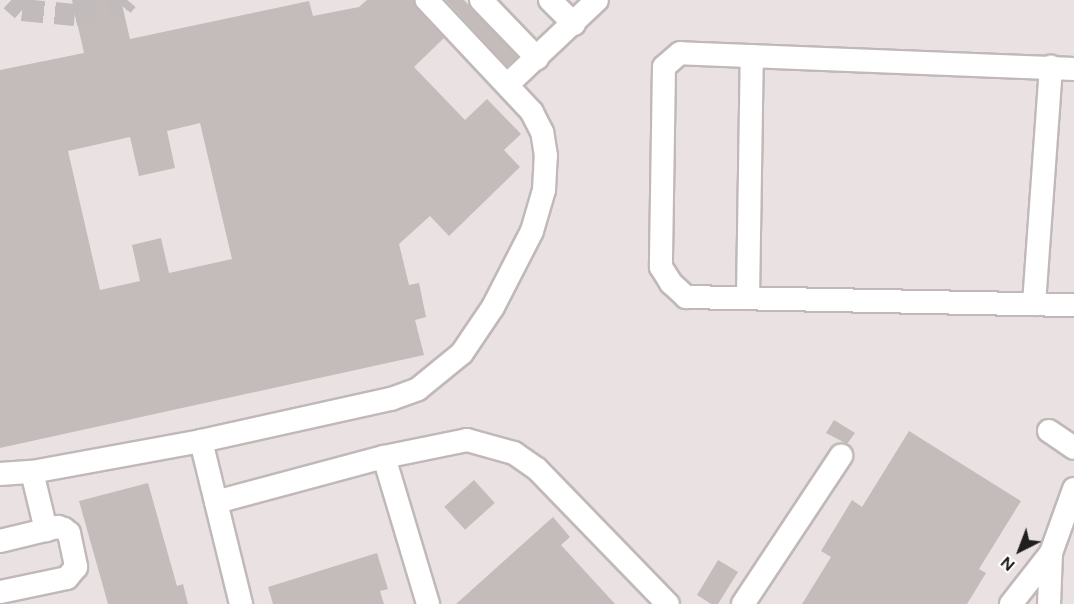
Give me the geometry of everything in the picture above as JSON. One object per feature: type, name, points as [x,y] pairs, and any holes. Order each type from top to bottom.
[{"type":"lane","points":[[0,474],[32,472],[201,441],[391,399],[418,389],[462,353],[514,268],[532,231],[543,190],[546,156],[542,132],[532,112],[427,0]]},
{"type":"lane","points":[[481,0],[537,58]]},
{"type":"lane","points":[[550,0],[574,24]]},
{"type":"lane","points":[[508,84],[597,0]]},
{"type":"lane","points":[[1074,69],[680,53],[664,68],[662,267],[671,284],[686,297],[1074,305]]},
{"type":"lane","points":[[748,298],[752,56]]},
{"type":"lane","points":[[1034,304],[1051,67]]},
{"type":"lane","points":[[1049,431],[1074,448]]},
{"type":"lane","points":[[216,502],[384,457],[467,440],[514,453],[537,469],[668,604]]},
{"type":"lane","points":[[201,441],[241,604]]},
{"type":"lane","points":[[743,604],[841,456]]},
{"type":"lane","points":[[384,457],[428,604]]},
{"type":"lane","points":[[32,472],[46,530]]},
{"type":"lane","points":[[1049,604],[1051,553],[1074,489]]},
{"type":"lane","points":[[0,541],[58,527],[69,533],[76,567],[67,578],[0,592]]},
{"type":"lane","points":[[1012,604],[1051,553]]},
{"type":"lane","points":[[1012,604],[1022,604]]},
{"type":"building","points":[[72,0],[121,0],[130,39],[309,1],[313,16],[359,7],[367,0],[414,0],[417,9],[444,38],[414,67],[465,120],[487,99],[521,134],[504,150],[520,167],[449,236],[430,216],[399,244],[409,285],[419,283],[426,317],[415,320],[424,355],[0,448],[0,70],[84,53]],"holes":[[[200,123],[232,259],[169,273],[161,238],[132,245],[140,281],[100,290],[68,151],[130,137],[139,176],[175,168],[167,131]]]},
{"type":"building","points":[[446,0],[464,0],[517,57],[507,66]]},
{"type":"building","points":[[834,420],[855,433],[847,444],[826,433]]},
{"type":"building","points":[[909,431],[1021,501],[979,569],[986,573],[967,604],[802,604],[831,557],[821,551],[852,500],[862,507]]},
{"type":"building","points":[[474,480],[495,503],[465,530],[444,507]]},
{"type":"building","points":[[148,483],[177,586],[183,584],[188,604],[108,604],[79,501]]},
{"type":"building","points":[[553,517],[570,537],[561,545],[615,604],[456,604]]},
{"type":"building","points":[[377,553],[388,589],[380,591],[384,604],[273,604],[268,587]]},
{"type":"building","points":[[718,560],[738,572],[718,604],[711,604],[697,595]]},
{"type":"tunnel","points":[[11,0],[22,10],[75,15],[122,6],[127,0]]}]
